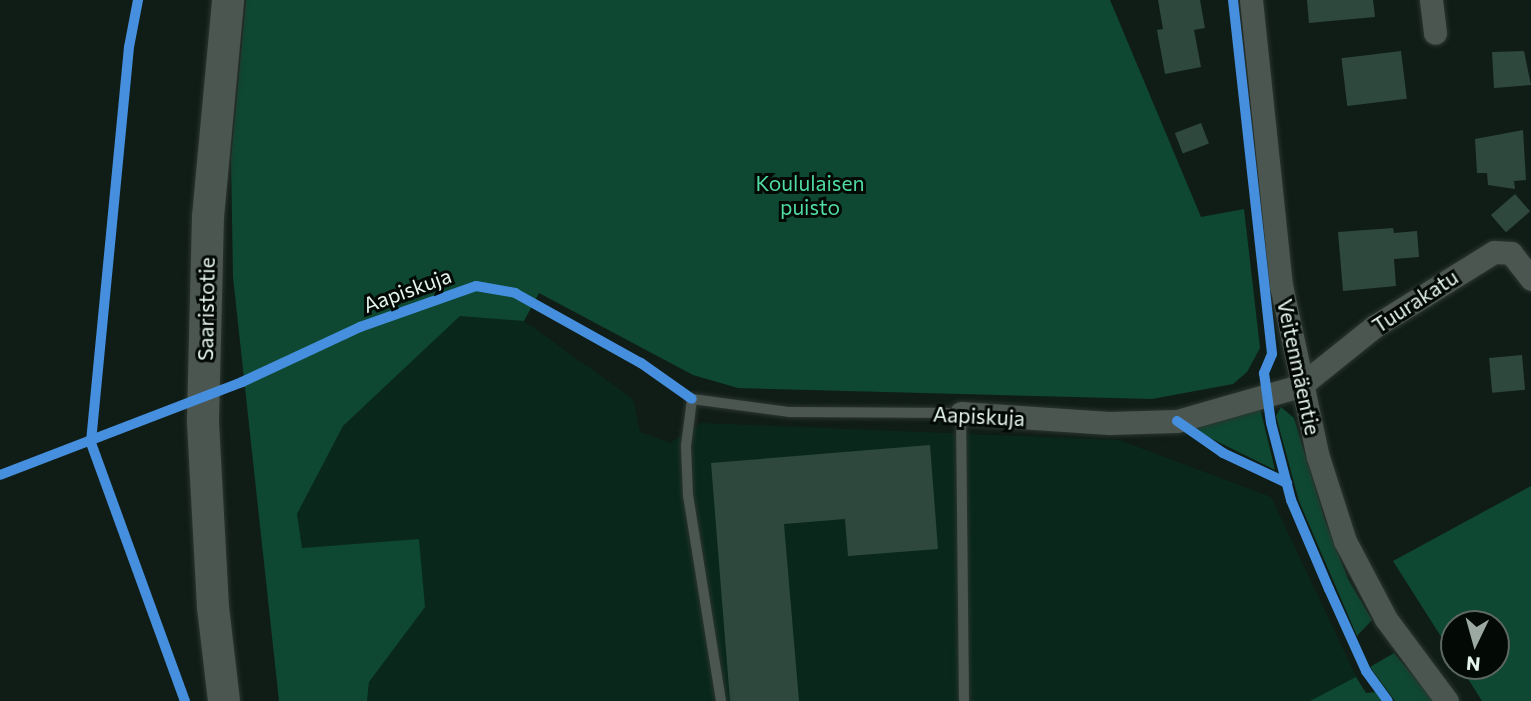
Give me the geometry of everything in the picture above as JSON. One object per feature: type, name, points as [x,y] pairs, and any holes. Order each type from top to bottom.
[{"type":"main road","name":"Saaristotie","points":[[225,701],[213,607],[203,420],[208,217],[228,0]]},
{"type":"street","name":"Veitenmäentie","points":[[1251,0],[1271,206],[1300,386],[1345,541],[1386,619],[1447,701]]},
{"type":"street","points":[[1431,0],[1435,33]]},
{"type":"street","name":"Tuurakatu","points":[[1300,386],[1375,326],[1494,251],[1511,253],[1531,279]]},
{"type":"street","name":"Aapiskuja","points":[[961,413],[1109,423],[1177,421],[1300,386]]},
{"type":"lane","name":"Aapiskuja","points":[[721,701],[688,496],[686,446],[692,399],[790,412],[961,413]]},
{"type":"lane","points":[[961,413],[964,701]]},
{"type":"shaded area","points":[[460,316],[524,321],[633,399],[640,432],[670,443],[701,423],[1119,440],[1271,497],[1362,689],[1373,701],[367,701],[369,682],[424,607],[419,539],[302,548],[297,514],[343,426]]},
{"type":"green space","name":"Koululaisen puisto","points":[[246,0],[1110,0],[1201,217],[1244,209],[1260,348],[1247,372],[1233,384],[1152,399],[738,388],[693,375],[539,293],[524,321],[460,316],[343,426],[297,514],[302,548],[419,539],[425,607],[369,682],[367,701],[279,701],[233,277],[231,159]]},
{"type":"green space","points":[[1281,407],[1294,418],[1325,520],[1348,579],[1372,620],[1357,636],[1299,501],[1276,416]]},
{"type":"green space","points":[[1260,408],[1275,470],[1190,428]]},
{"type":"green space","points":[[1531,486],[1531,701],[1482,701],[1469,680],[1510,680],[1510,610],[1440,610],[1440,635],[1393,561]]},
{"type":"green space","points":[[1394,653],[1434,701],[1395,701],[1370,667]]},
{"type":"green space","points":[[1356,677],[1366,693],[1375,692],[1382,701],[1310,701]]},
{"type":"building","points":[[1158,0],[1200,0],[1205,28],[1194,30],[1201,67],[1165,74],[1157,30],[1163,29]]},
{"type":"building","points":[[1307,0],[1373,0],[1375,17],[1309,23]]},
{"type":"building","points":[[1401,51],[1407,99],[1347,106],[1341,58]]},
{"type":"building","points":[[1524,51],[1531,85],[1494,88],[1492,52]]},
{"type":"building","points":[[1201,123],[1209,144],[1183,154],[1175,133]]},
{"type":"building","points":[[1523,130],[1526,180],[1514,181],[1515,189],[1488,185],[1487,173],[1477,173],[1475,139]]},
{"type":"building","points":[[1515,194],[1530,211],[1506,232],[1491,215]]},
{"type":"building","points":[[1393,228],[1394,233],[1417,231],[1419,257],[1394,259],[1396,286],[1343,291],[1338,232]]},
{"type":"building","points":[[1522,355],[1525,390],[1492,393],[1489,358]]},
{"type":"building","points":[[930,445],[938,549],[848,556],[845,519],[784,524],[799,701],[730,701],[711,463]]},
{"type":"cycle path","points":[[138,0],[129,47],[91,443],[185,701]]},
{"type":"cycle path","points":[[1233,0],[1272,354],[1264,373],[1271,423],[1291,500],[1366,671],[1388,701]]},
{"type":"cycle path","points":[[0,475],[242,382],[360,327],[476,286],[515,293],[641,363],[692,399]]},
{"type":"cycle path","points":[[1177,421],[1223,453],[1287,483]]}]
